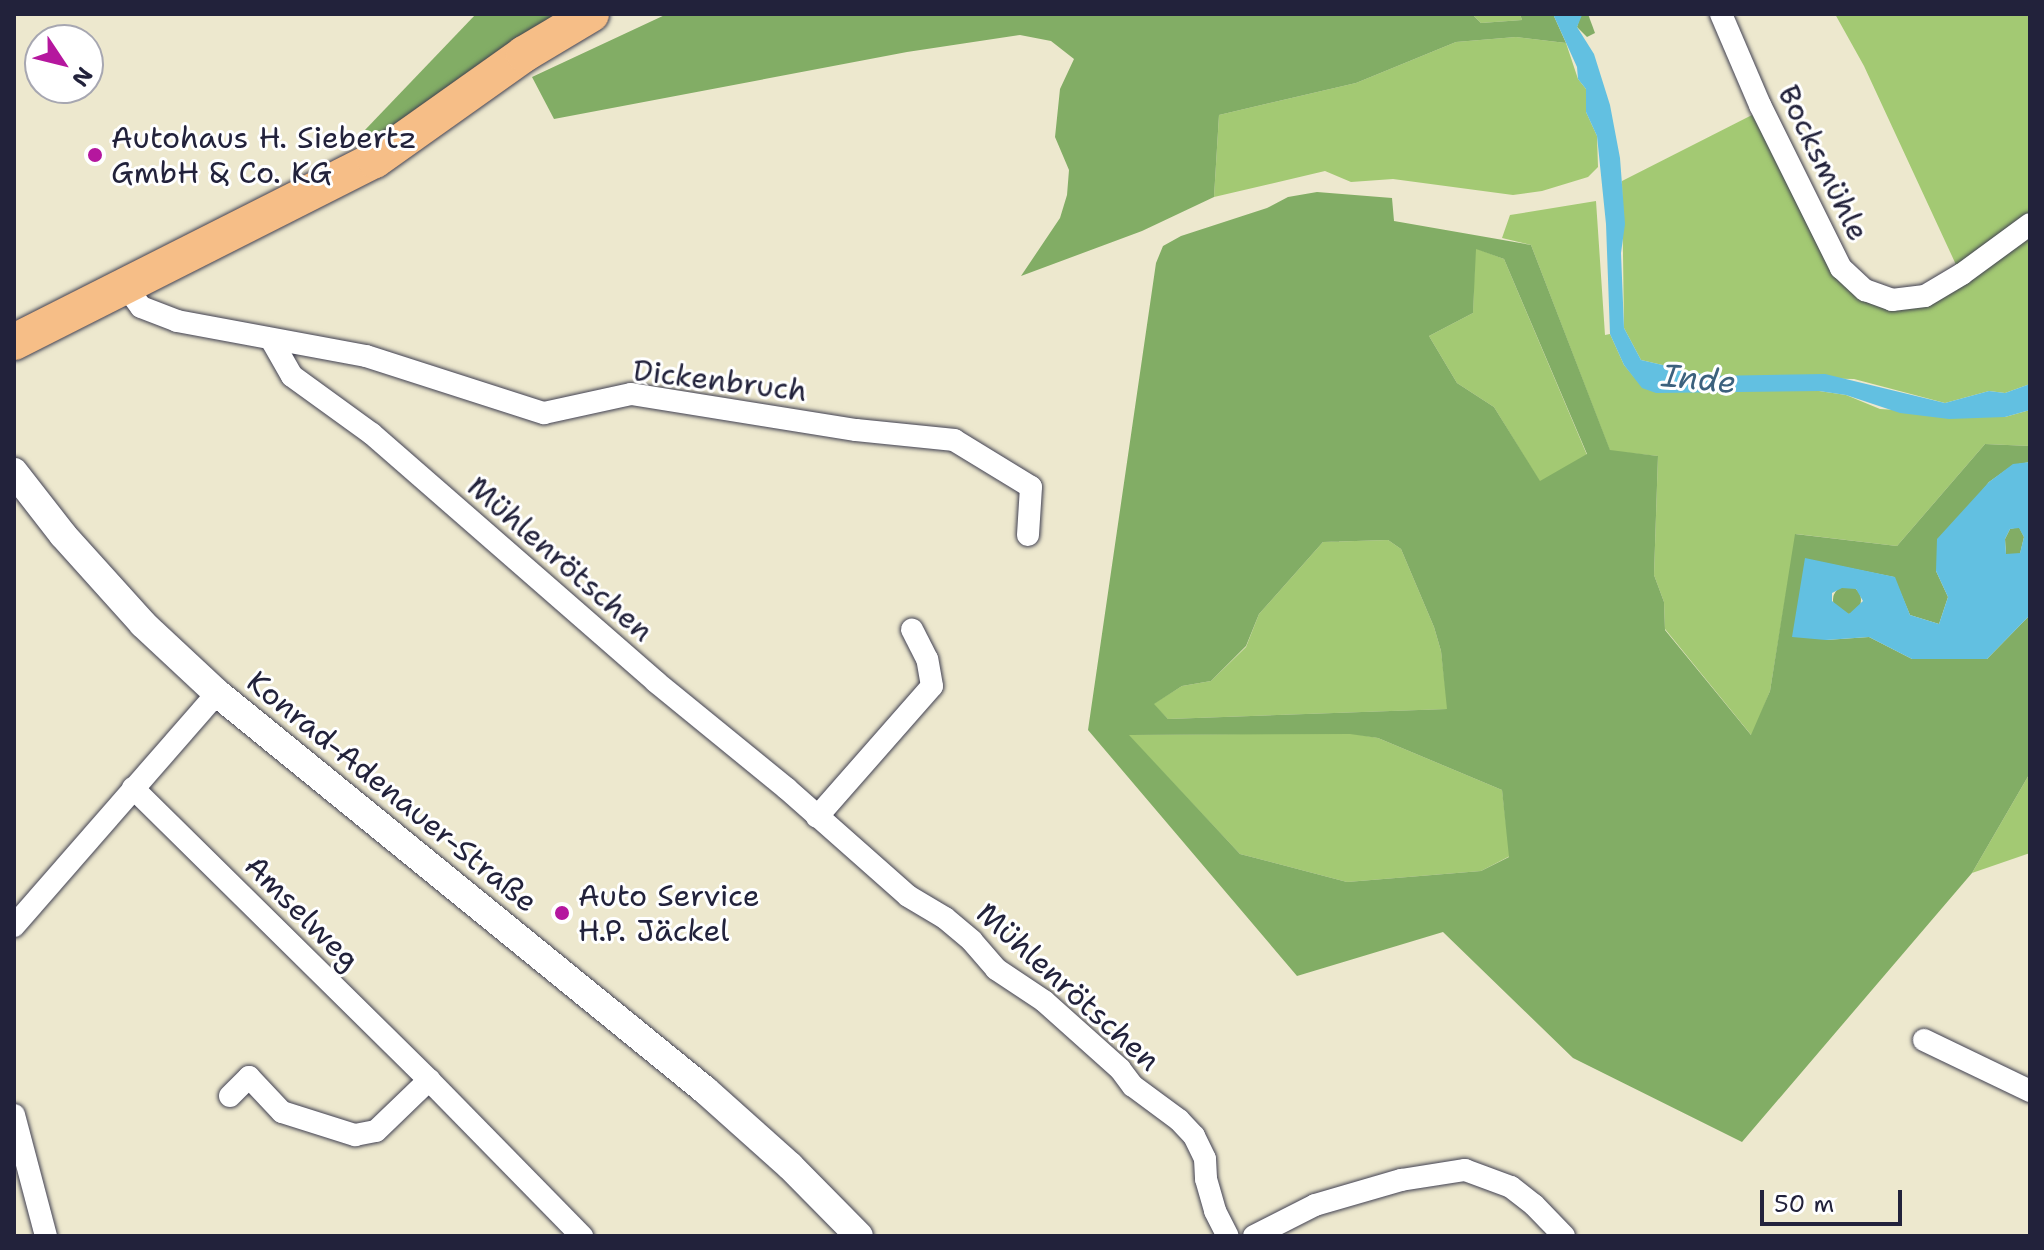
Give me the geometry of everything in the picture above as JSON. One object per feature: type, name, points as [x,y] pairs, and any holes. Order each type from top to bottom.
[{"type":"main road","points":[[14,342],[375,160],[524,54],[591,14]]},
{"type":"street","name":"Bocksmühle","points":[[1721,14],[1760,105],[1841,268],[1865,290],[1892,300],[1925,296],[1962,274],[2030,224]]},
{"type":"street","name":"Dickenbruch","points":[[125,285],[141,307],[177,321],[366,356],[544,413],[631,394],[856,430],[954,440],[1031,487],[1028,535]]},
{"type":"street","name":"Mühlenrötschen","points":[[272,341],[292,376],[372,434],[908,896],[945,918],[972,941],[996,969],[1044,1001],[1120,1069],[1133,1086],[1179,1120],[1194,1136],[1205,1159],[1215,1211],[1228,1236]]},
{"type":"street","name":"Konrad-Adenauer-Straße","points":[[14,472],[63,535],[143,624],[217,693],[705,1090],[790,1166],[859,1236]]},
{"type":"street","points":[[817,817],[932,686],[927,659],[912,630]]},
{"type":"street","points":[[14,926],[217,693]]},
{"type":"street","name":"Amselweg","points":[[133,788],[582,1236]]},
{"type":"street","points":[[1924,1040],[2030,1091]]},
{"type":"street","points":[[230,1096],[249,1077],[282,1112],[355,1135],[376,1131],[429,1080]]},
{"type":"street","points":[[14,1115],[46,1236]]},
{"type":"street","points":[[1254,1236],[1315,1205],[1401,1180],[1465,1170],[1511,1187],[1564,1236]]},
{"type":"green space","points":[[476,14],[560,14],[369,153],[364,131]]},
{"type":"green space","points":[[667,14],[1472,14],[1481,23],[1522,20],[1520,14],[1553,14],[1566,43],[1516,37],[1456,42],[1356,83],[1219,115],[1214,197],[1142,231],[1021,276],[1060,218],[1067,195],[1069,170],[1055,137],[1060,89],[1074,59],[1051,41],[1020,35],[907,52],[554,119],[532,77]]},
{"type":"green space","points":[[1472,14],[1520,14],[1522,20],[1481,23]]},
{"type":"green space","points":[[1581,14],[1588,14],[1595,33],[1587,37],[1577,27]]},
{"type":"green space","points":[[1835,14],[2030,14],[2030,216],[1958,269],[1864,66]]},
{"type":"green space","points":[[1516,37],[1566,43],[1578,79],[1586,89],[1586,112],[1597,136],[1598,167],[1588,177],[1542,191],[1513,195],[1393,179],[1351,182],[1325,171],[1214,197],[1219,115],[1356,83],[1456,42]]},
{"type":"green space","points":[[1752,115],[1838,274],[1890,306],[2030,232],[2030,384],[2005,393],[1989,391],[1945,403],[1854,379],[1710,376],[1641,360],[1624,328],[1622,181]]},
{"type":"green space","points":[[1317,192],[1392,198],[1394,221],[1531,245],[1610,450],[1658,456],[1654,575],[1664,602],[1665,630],[1751,735],[1770,691],[1795,534],[1897,546],[1985,444],[2030,446],[2030,462],[2013,465],[1989,482],[1966,511],[1936,571],[1948,597],[1939,624],[1910,615],[1894,577],[1805,559],[1826,640],[1869,637],[1912,659],[1987,659],[2030,615],[2030,773],[1972,873],[1742,1142],[1573,1058],[1443,932],[1297,976],[1088,730],[1156,263],[1163,246],[1181,236],[1267,208],[1288,197]],"holes":[[[1476,249],[1504,259],[1587,454],[1540,481],[1494,407],[1457,383],[1429,336],[1473,313]],[[1388,540],[1401,549],[1441,651],[1447,709],[1168,719],[1154,704],[1182,686],[1211,681],[1246,646],[1259,614],[1323,542]],[[1350,734],[1378,738],[1502,790],[1509,857],[1481,871],[1347,882],[1240,854],[1129,735]]]},
{"type":"green space","points":[[1596,201],[1605,335],[1610,334],[1624,365],[1634,377],[1670,391],[1819,391],[1846,395],[1880,409],[2005,417],[2030,410],[2030,446],[1985,444],[1897,546],[1796,534],[1770,691],[1752,736],[1665,629],[1664,602],[1654,575],[1658,456],[1610,451],[1531,245],[1502,238],[1510,215]]},
{"type":"green space","points":[[1475,248],[1504,259],[1587,455],[1540,482],[1494,407],[1457,383],[1429,336],[1473,313]]},
{"type":"green space","points":[[2019,527],[2024,537],[2020,554],[2006,554],[2005,539],[2010,529]]},
{"type":"green space","points":[[1388,540],[1401,549],[1434,627],[1441,651],[1448,709],[1168,719],[1153,704],[1182,686],[1211,681],[1246,647],[1259,614],[1323,542]]},
{"type":"green space","points":[[1847,586],[1857,590],[1861,600],[1857,610],[1847,614],[1837,610],[1833,600],[1837,590]]},
{"type":"green space","points":[[1350,733],[1378,738],[1502,790],[1510,856],[1481,871],[1347,882],[1240,854],[1128,735]]},
{"type":"green space","points":[[2030,773],[2030,853],[1972,873]]},
{"type":"water","name":"Inde","points":[[1553,14],[1582,15],[1577,27],[1594,54],[1610,105],[1620,158],[1625,224],[1621,253],[1624,328],[1641,360],[1710,376],[1825,374],[1945,403],[1989,391],[2005,393],[2030,384],[2030,410],[2005,417],[1949,419],[1900,413],[1846,395],[1819,391],[1656,393],[1642,388],[1624,365],[1610,334],[1606,224],[1597,136],[1586,112],[1586,89],[1578,79],[1577,67]]},
{"type":"water","points":[[2030,462],[2030,615],[1987,659],[1912,659],[1869,637],[1826,640],[1792,637],[1805,558],[1895,577],[1910,615],[1939,624],[1948,597],[1936,571],[1937,539],[1989,482],[2013,464]],"holes":[[[2019,528],[2024,537],[2020,553],[2006,554],[2005,539],[2010,529]],[[1842,588],[1856,589],[1863,601],[1849,614],[1832,601],[1832,593]]]},
{"type":"place","name":"Autohaus H. Siebertz GmbH & Co. KG","points":[[95,155]]},
{"type":"place","name":"Auto Service H.P. Jäckel","points":[[562,913]]}]
